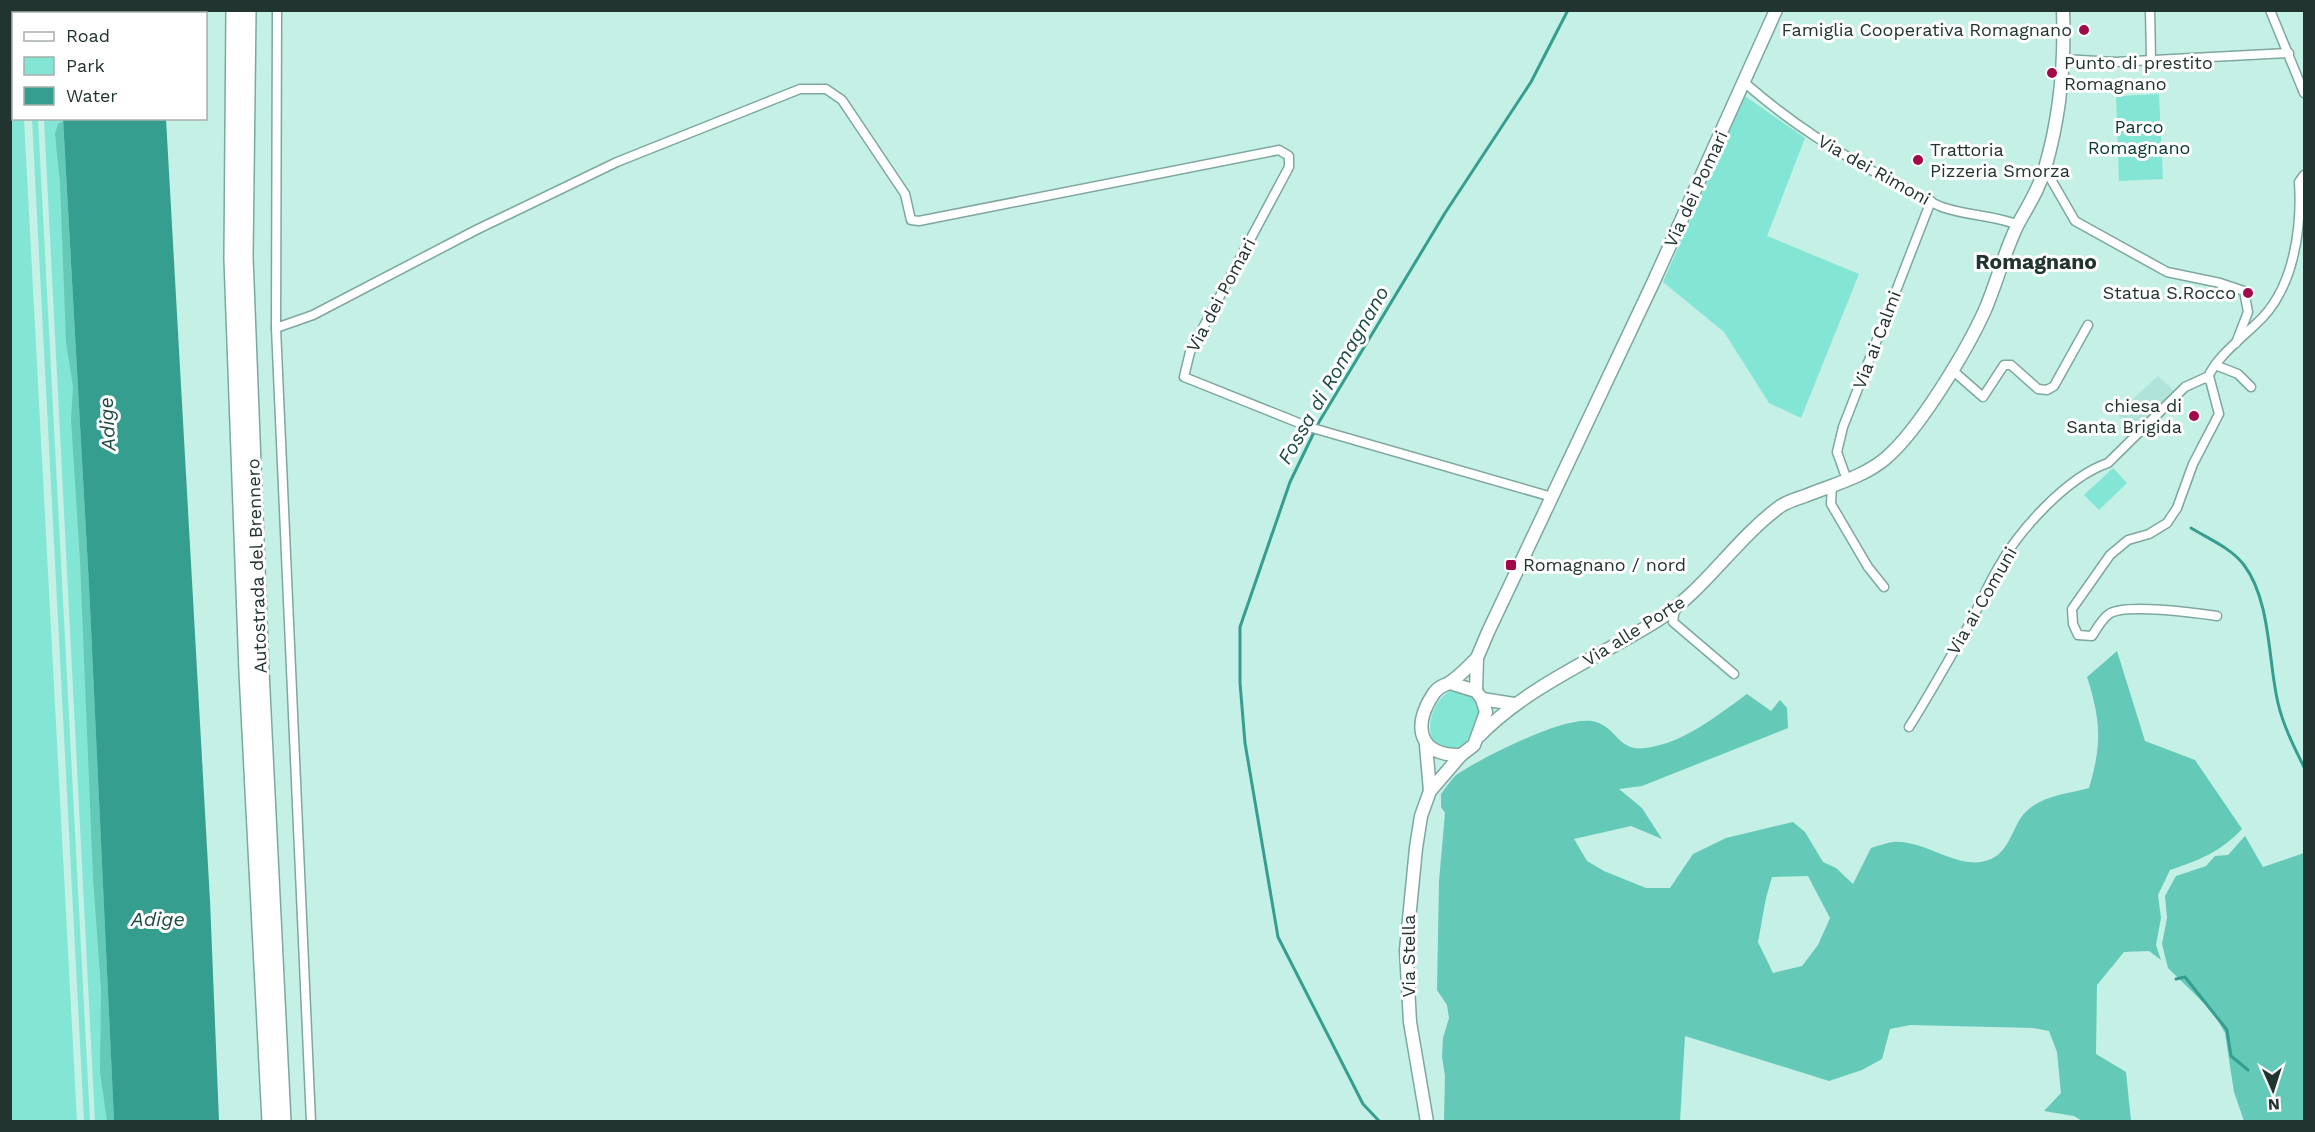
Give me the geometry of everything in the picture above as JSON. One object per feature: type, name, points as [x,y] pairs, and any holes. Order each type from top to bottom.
[{"type":"highway","name":"Autostrada del Brennero","points":[[234,10],[232,259],[247,672],[270,1122]]},
{"type":"highway","name":"Autostrada del Brennero","points":[[248,10],[245,257],[261,671],[283,1122]]},
{"type":"main road","name":"Via dei Pomari","points":[[1426,745],[1421,734],[1430,702],[1440,686],[1450,683],[1477,658],[1745,83],[1776,10]]},
{"type":"main road","name":"Via alle Porte","points":[[1479,736],[1514,704],[1675,608],[1780,506],[1847,480],[1883,461],[1901,445],[1951,369],[1985,310],[2018,225],[2031,205],[2045,169],[2059,100],[2063,59],[2063,10]]},
{"type":"main road","name":"Via dei Pomari","points":[[1477,658],[1479,695],[1486,712],[1479,736]]},
{"type":"main road","points":[[1450,683],[1479,695],[1514,704]]},
{"type":"main road","points":[[1426,745],[1444,755],[1461,755],[1474,745],[1479,736]]},
{"type":"main road","name":"Via Stella","points":[[1426,745],[1430,791]]},
{"type":"main road","name":"Via Stella","points":[[1427,1122],[1410,1022],[1406,950],[1421,816],[1430,791],[1461,755]]},
{"type":"street","points":[[277,10],[276,328],[311,1122]]},
{"type":"street","points":[[2150,10],[2151,60]]},
{"type":"street","points":[[2270,10],[2304,93]]},
{"type":"street","points":[[2063,59],[2103,62],[2289,53]]},
{"type":"street","name":"Via dei Rimoni","points":[[1745,83],[1832,149],[1931,201],[1974,216],[2002,218],[2018,225]]},
{"type":"street","name":"Via dei Pomari","points":[[276,328],[313,315],[476,230],[617,162],[800,89],[826,89],[842,100],[905,194],[911,220],[920,221],[1279,150],[1289,156],[1289,167],[1190,352],[1184,377],[1309,428],[1552,497]]},
{"type":"street","points":[[2045,169],[2075,221],[2167,272],[2244,291],[2248,312],[2236,344]]},
{"type":"street","points":[[2205,385],[2215,365],[2271,308],[2283,289],[2296,246],[2299,182],[2304,175]]},
{"type":"street","name":"Via ai Calmi","points":[[1847,480],[1837,452],[1843,427],[1931,201]]},
{"type":"street","points":[[1951,369],[1983,397],[2004,365],[2011,365],[2038,389],[2047,390],[2054,386],[2088,325]]},
{"type":"street","points":[[2215,365],[2238,374],[2251,387]]},
{"type":"street","points":[[2209,376],[2219,414],[2193,464],[2177,508],[2166,524],[2150,534],[2128,540],[2110,555],[2072,609],[2073,624],[2078,635],[2092,636],[2103,620],[2118,609],[2141,608],[2217,616]]},
{"type":"street","name":"Via ai Comuni","points":[[1909,727],[1937,682],[1999,566],[2030,523],[2055,498],[2096,467],[2108,463],[2185,387],[2209,376]]},
{"type":"street","points":[[1832,485],[1831,504],[1868,567],[1884,587]]},
{"type":"street","points":[[1675,608],[1673,622],[1734,674]]},
{"type":"shaded area","points":[[63,121],[89,586],[114,1121],[107,1121],[100,1072],[101,989],[93,878],[80,561],[71,419],[73,387],[66,342],[60,183],[55,134],[58,124]]},
{"type":"shaded area","points":[[2158,376],[2176,393],[2135,433],[2117,414]]},
{"type":"shaded area","points":[[2117,651],[2145,741],[2195,760],[2242,829],[2226,844],[2209,854],[2170,870],[2158,895],[2161,918],[2156,945],[2161,960],[2149,951],[2124,952],[2097,985],[2096,1054],[2126,1072],[2131,1121],[2082,1121],[2074,1116],[2044,1111],[2061,1093],[2057,1052],[2049,1031],[2033,1028],[1910,1025],[1890,1029],[1882,1059],[1862,1070],[1829,1081],[1685,1036],[1680,1121],[1444,1121],[1445,1076],[1442,1057],[1443,1038],[1449,1018],[1447,1005],[1437,990],[1439,881],[1445,813],[1441,807],[1441,794],[1459,773],[1506,747],[1566,724],[1583,721],[1596,722],[1609,729],[1623,743],[1637,748],[1646,748],[1687,734],[1747,694],[1771,711],[1780,700],[1787,708],[1788,728],[1642,786],[1619,789],[1642,808],[1662,839],[1631,826],[1574,839],[1587,861],[1604,871],[1646,888],[1670,888],[1693,854],[1726,838],[1793,822],[1805,832],[1823,862],[1836,868],[1853,884],[1871,848],[1890,842],[1918,845],[1967,862],[1991,859],[2002,851],[2019,821],[2029,809],[2053,797],[2089,788],[2096,759],[2098,732],[2095,706],[2087,677]],"holes":[[[1808,876],[1830,918],[1818,945],[1802,966],[1773,973],[1758,942],[1772,877]]]},
{"type":"shaded area","points":[[2245,836],[2263,867],[2304,853],[2304,1121],[2244,1121],[2234,1092],[2225,1033],[2214,1013],[2168,968],[2162,944],[2167,918],[2165,896],[2176,876],[2206,866],[2215,856],[2228,855]]},
{"type":"green space","points":[[10,11],[19,11],[12,12],[12,120],[24,120],[77,1121],[11,1121]]},
{"type":"green space","name":"Parco Romagnano","points":[[2159,94],[2163,179],[2119,181],[2116,96]]},
{"type":"green space","points":[[1745,96],[1805,138],[1767,236],[1859,274],[1801,418],[1769,403],[1724,332],[1663,282]]},
{"type":"green space","points":[[32,120],[38,120],[90,1121],[84,1121]]},
{"type":"green space","points":[[44,120],[63,120],[89,586],[114,1121],[95,1121]]},
{"type":"green space","points":[[2113,468],[2127,483],[2099,510],[2084,495]]},
{"type":"green space","points":[[1452,690],[1465,691],[1473,695],[1479,709],[1474,727],[1464,745],[1450,748],[1439,746],[1430,730],[1435,707],[1442,697]]},
{"type":"water","points":[[160,10],[160,12],[57,12]]},
{"type":"water","name":"Adige","points":[[63,120],[166,120],[210,901],[219,1121],[114,1121],[89,586]]},
{"type":"waterway","name":"Fossa di Romagnano","points":[[1380,1122],[1363,1104],[1278,937],[1245,743],[1240,683],[1240,627],[1290,482],[1319,422],[1445,213],[1531,82],[1568,10]]},
{"type":"waterway","points":[[2191,528],[2239,559],[2253,580],[2264,613],[2280,711],[2304,767]]},
{"type":"waterway","points":[[2176,979],[2185,977],[2227,1030],[2231,1056],[2248,1070]]},
{"type":"place","name":"Famiglia Cooperativa Romagnano","points":[[2084,30]]},
{"type":"place","name":"Punto di prestito Romagnano","points":[[2052,73]]},
{"type":"place","name":"Trattoria Pizzeria Smorza","points":[[1918,160]]},
{"type":"place","name":"Statua S.Rocco","points":[[2248,293]]},
{"type":"place","name":"chiesa di Santa Brigida","points":[[2194,416]]},
{"type":"place","name":"Romagnano / nord","points":[[1511,565]]},
{"type":"district","name":"Romagnano","points":[[2036,262]]}]
